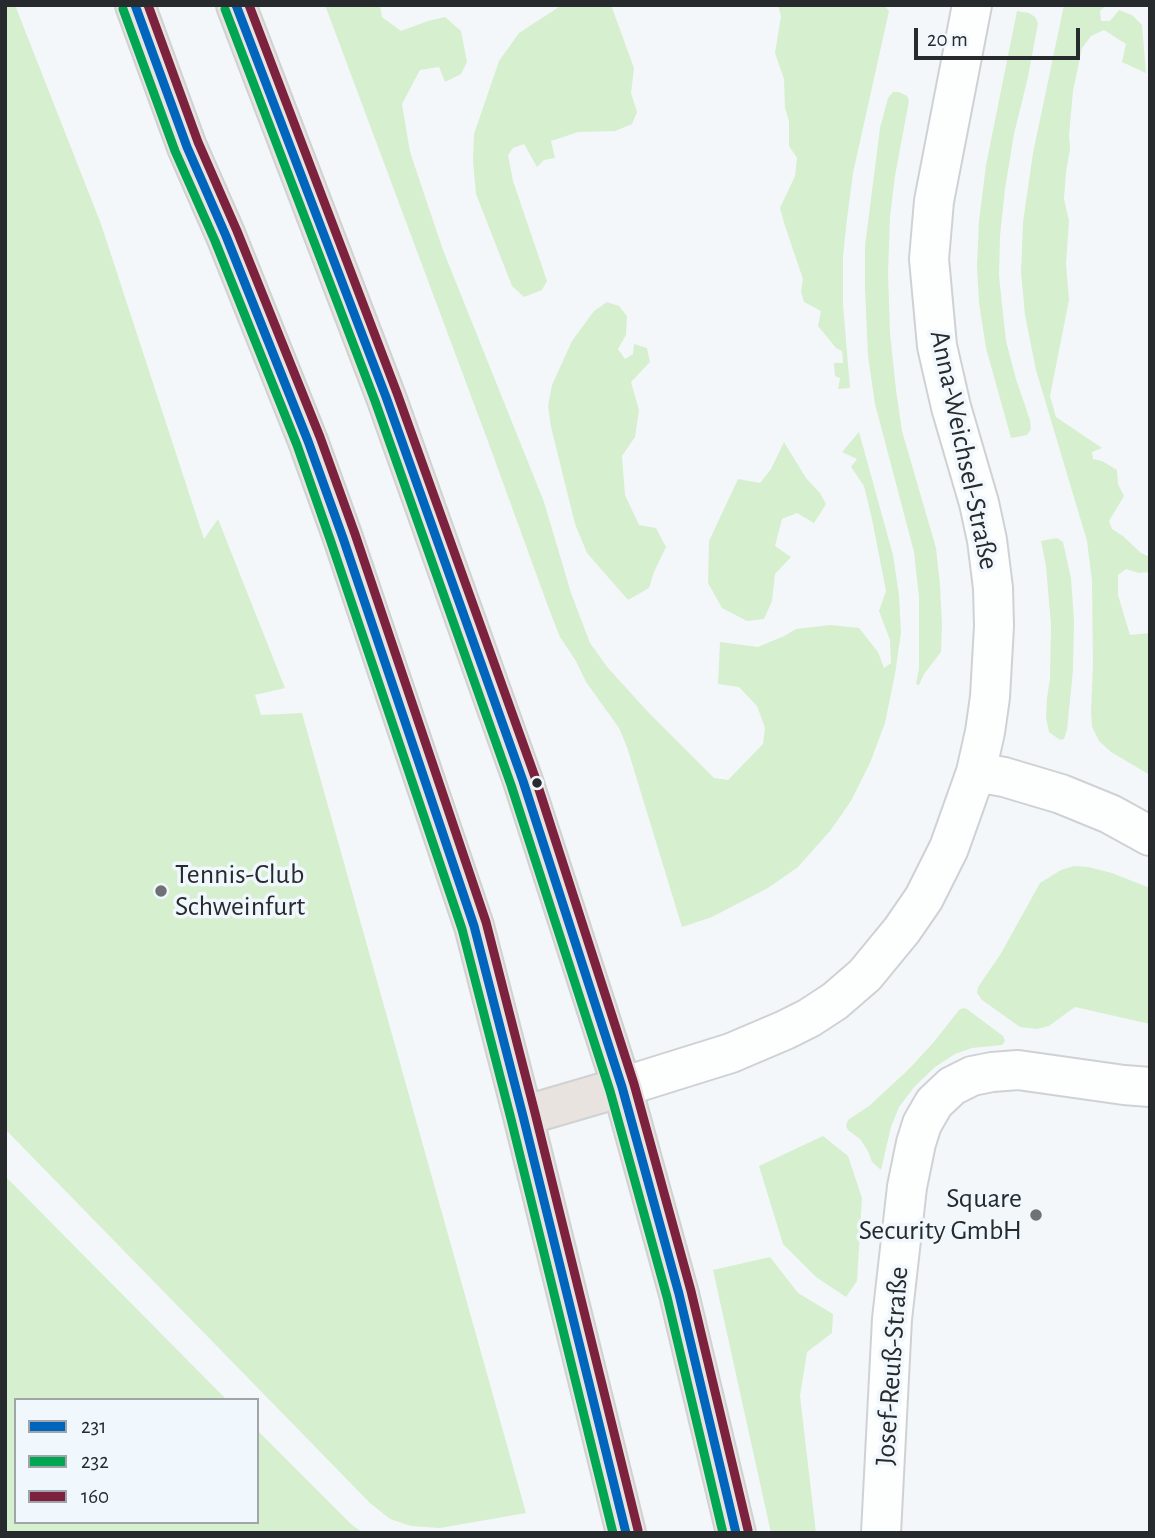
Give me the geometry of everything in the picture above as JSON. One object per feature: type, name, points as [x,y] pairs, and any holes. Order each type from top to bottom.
[{"type":"main road","points":[[135,5],[187,147],[226,236],[308,441],[474,926],[626,1533]]},
{"type":"main road","points":[[236,5],[386,397],[523,781],[622,1087],[679,1294],[736,1533]]},
{"type":"main road","points":[[523,1116],[622,1087]]},
{"type":"street","name":"Anna-Weichsel-Straße","points":[[622,1087],[731,1053],[785,1030],[835,1001],[855,984],[885,951],[923,898],[949,848],[976,772],[990,696],[993,588],[979,503],[951,407],[937,346],[929,259],[934,201],[972,5]]},
{"type":"street","points":[[976,772],[1034,785],[1083,802],[1150,836]]},
{"type":"street","name":"Josef-Reuß-Straße","points":[[881,1533],[892,1319],[907,1187],[922,1124],[934,1103],[952,1086],[972,1076],[1018,1070],[1150,1087]]},
{"type":"green space","name":"Tennis-Club Schweinfurt","points":[[5,5],[15,5],[101,224],[204,539],[218,519],[285,688],[255,695],[261,715],[302,713],[526,1513],[440,1528],[411,1526],[390,1519],[370,1503],[5,1129]]},
{"type":"green space","points":[[325,5],[380,5],[382,17],[401,31],[445,17],[461,31],[467,62],[461,74],[445,82],[439,67],[420,70],[402,104],[410,152],[443,250],[544,502],[571,593],[590,643],[608,668],[648,712],[714,778],[728,780],[763,744],[765,728],[757,706],[739,687],[718,684],[720,642],[758,647],[796,629],[831,625],[859,628],[878,652],[884,668],[891,663],[890,640],[879,611],[886,591],[872,519],[864,486],[851,467],[857,459],[842,452],[859,432],[893,555],[899,595],[901,633],[885,723],[870,763],[851,801],[830,831],[798,867],[768,888],[712,917],[682,927],[627,747],[619,728],[586,682],[560,637]]},
{"type":"green space","points":[[562,5],[611,5],[634,68],[631,93],[637,112],[632,124],[615,131],[578,132],[551,141],[555,158],[544,160],[537,167],[524,144],[513,148],[508,155],[513,181],[547,281],[542,290],[524,297],[512,286],[476,194],[474,134],[499,61],[519,33]]},
{"type":"green space","points":[[778,5],[884,5],[889,11],[853,173],[843,256],[843,305],[850,388],[838,389],[840,378],[835,376],[834,363],[843,363],[842,351],[836,348],[818,326],[821,311],[804,302],[801,292],[803,279],[780,208],[795,176],[797,158],[789,146],[784,79],[775,53],[781,16]]},
{"type":"green space","points":[[1064,5],[1106,5],[1100,11],[1101,21],[1110,21],[1119,10],[1132,15],[1142,25],[1146,73],[1122,62],[1126,44],[1104,30],[1091,36],[1082,48],[1073,91],[1064,199],[1069,221],[1066,264],[1069,300],[1050,396],[1056,417],[1102,448],[1092,452],[1093,459],[1117,470],[1118,484],[1124,496],[1109,521],[1112,529],[1141,553],[1150,557],[1150,572],[1139,573],[1126,569],[1118,575],[1118,595],[1130,635],[1150,633],[1150,775],[1111,752],[1099,741],[1092,727],[1092,581],[1087,541],[1036,370],[1025,315],[1021,272],[1023,222],[1033,153]]},
{"type":"green space","points":[[1017,11],[1029,13],[1038,23],[1014,134],[1000,236],[999,276],[1006,341],[1031,429],[1027,435],[1011,438],[986,348],[977,266],[986,165]]},
{"type":"green space","points":[[893,92],[907,96],[909,101],[890,217],[890,333],[902,431],[936,548],[942,625],[941,652],[919,685],[916,684],[919,668],[919,597],[914,552],[875,404],[868,356],[865,288],[865,246],[880,128],[888,98]]},
{"type":"green space","points":[[607,302],[619,306],[627,316],[626,335],[618,349],[625,359],[633,354],[634,344],[647,348],[650,362],[631,382],[639,410],[635,437],[622,456],[625,495],[639,525],[656,528],[666,547],[649,588],[628,600],[587,553],[575,524],[548,406],[552,385],[572,341],[594,311]]},
{"type":"green space","points":[[784,442],[826,504],[814,523],[797,513],[782,519],[775,546],[791,557],[775,574],[772,601],[764,619],[747,621],[722,608],[708,583],[709,541],[738,479],[760,483],[771,469]]},
{"type":"green space","points":[[1057,538],[1063,542],[1071,578],[1074,621],[1073,670],[1067,730],[1064,739],[1060,740],[1049,732],[1046,718],[1051,625],[1041,541]]},
{"type":"green space","points":[[1074,866],[1112,873],[1150,888],[1150,1024],[1075,1007],[1049,1026],[1037,1029],[1020,1027],[982,1000],[977,993],[978,987],[1000,955],[1040,883],[1061,870]]},
{"type":"green space","points":[[963,1008],[1003,1036],[1005,1041],[1002,1045],[972,1048],[955,1054],[935,1067],[915,1086],[899,1107],[891,1127],[881,1170],[872,1162],[860,1139],[848,1130],[848,1120],[869,1106],[909,1069]]},
{"type":"green space","points":[[823,1136],[848,1156],[862,1198],[857,1281],[846,1297],[816,1277],[783,1244],[759,1166]]},
{"type":"green space","points":[[5,1176],[225,1398],[14,1398],[14,1524],[259,1524],[259,1432],[363,1533],[5,1533]]},
{"type":"green space","points":[[770,1257],[798,1293],[833,1314],[832,1333],[807,1352],[800,1396],[816,1533],[771,1533],[713,1270]]},
{"type":"transit line","name":"231","points":[[135,5],[187,147],[226,236],[308,441],[474,926],[626,1533]]},
{"type":"transit line","name":"160","points":[[148,5],[198,142],[320,437],[486,922],[638,1530]]},
{"type":"transit line","name":"231","points":[[236,5],[386,397],[523,781],[622,1087],[679,1294],[736,1533]]},
{"type":"transit line","name":"160","points":[[249,5],[397,393],[535,777],[634,1084],[691,1291],[748,1530]]},
{"type":"transit line","name":"232","points":[[123,9],[175,151],[215,241],[297,445],[462,929],[613,1533]]},
{"type":"transit line","name":"232","points":[[225,9],[375,401],[511,785],[610,1091],[667,1297],[723,1533]]},
{"type":"place","name":"Tennis-Club Schweinfurt","points":[[161,891]]},
{"type":"place","name":"Square Security GmbH","points":[[1036,1215]]}]
